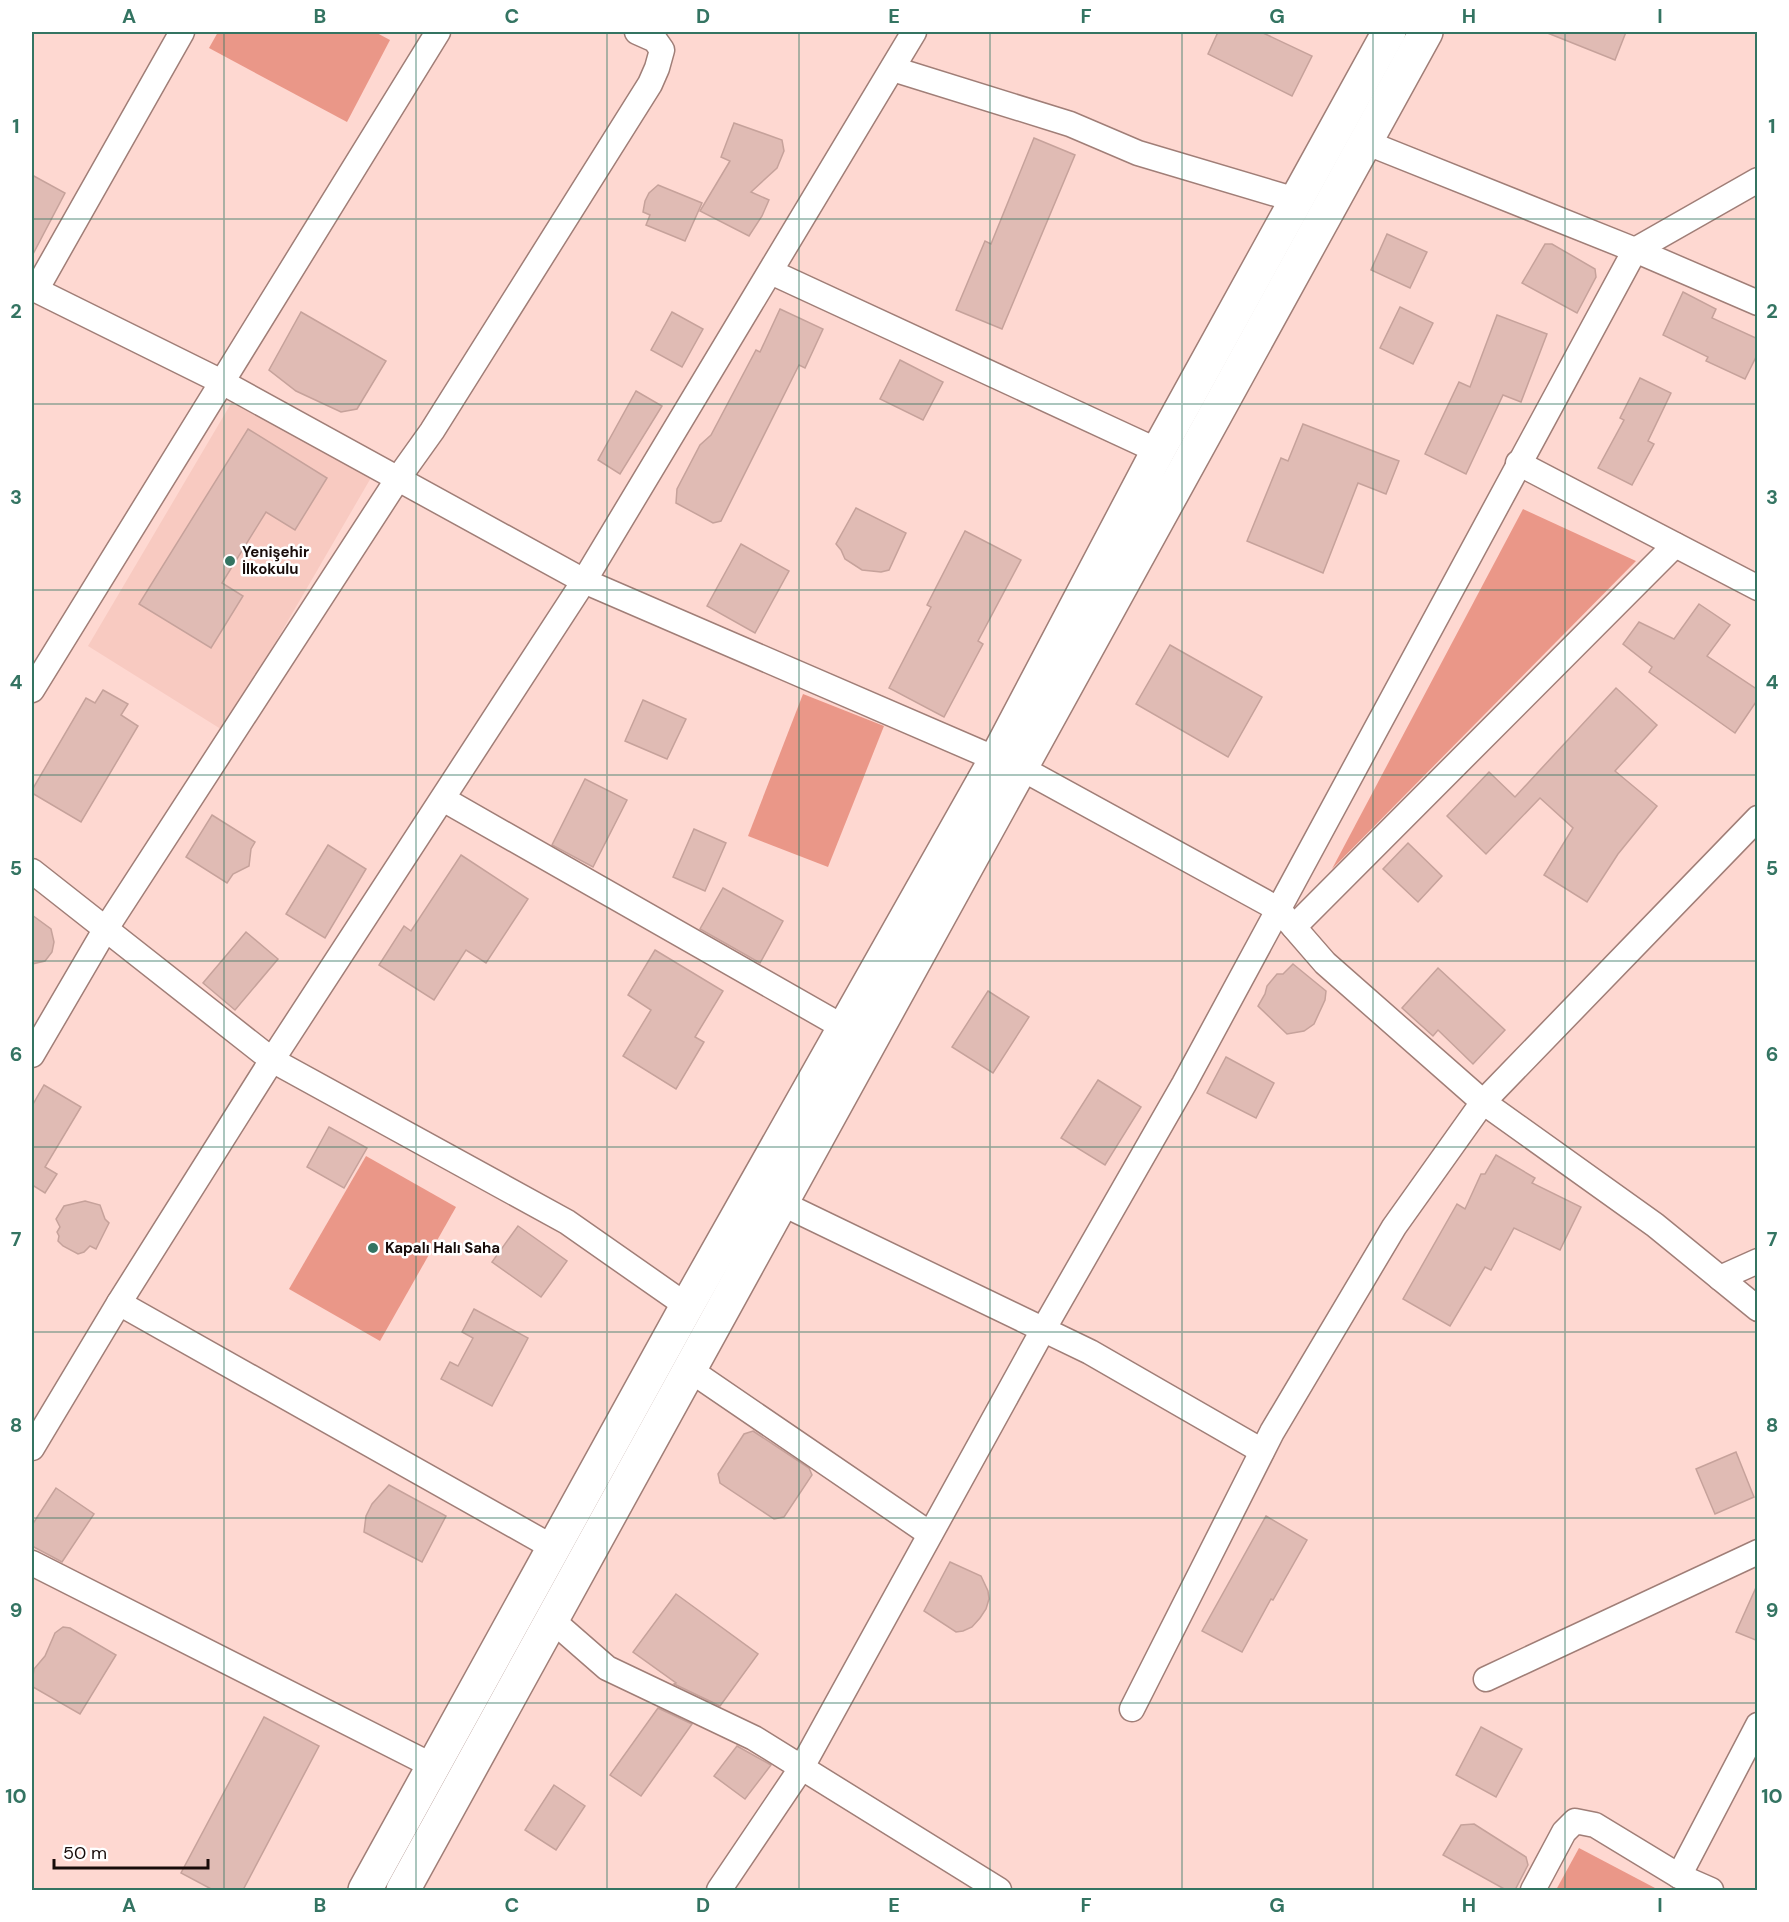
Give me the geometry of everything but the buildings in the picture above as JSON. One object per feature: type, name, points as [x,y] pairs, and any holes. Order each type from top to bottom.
[{"type":"highway","points":[[403,1890],[781,1203],[1009,763],[1158,451],[1389,32]]},
{"type":"highway","points":[[365,1890],[843,1027],[1009,763],[1426,32]]},
{"type":"street","points":[[182,32],[34,289],[222,382],[584,581],[1009,763],[1278,909],[1325,963],[1483,1102],[1655,1225],[1758,1310]]},
{"type":"street","points":[[32,690],[438,32]]},
{"type":"street","points":[[32,1055],[105,930],[397,480],[432,431],[650,84],[662,50],[655,40],[637,32]]},
{"type":"street","points":[[32,1448],[118,1303],[272,1060],[584,581],[914,32]]},
{"type":"street","points":[[892,69],[1070,124],[1138,153],[1296,200]]},
{"type":"street","points":[[1365,142],[1635,250],[1758,303]]},
{"type":"street","points":[[718,1890],[802,1767],[1043,1330],[1184,1083],[1635,250],[1758,180]]},
{"type":"street","points":[[771,272],[1158,451]]},
{"type":"street","points":[[1518,464],[1758,588]]},
{"type":"street","points":[[1294,927],[1675,545]]},
{"type":"street","points":[[443,799],[843,1027]]},
{"type":"street","points":[[1132,1709],[1262,1451],[1394,1227],[1483,1102],[1758,818]]},
{"type":"street","points":[[32,871],[272,1060],[567,1222],[687,1306]]},
{"type":"street","points":[[781,1203],[1090,1352],[1262,1451]]},
{"type":"street","points":[[1720,1278],[1758,1261]]},
{"type":"street","points":[[118,1303],[554,1548]]},
{"type":"street","points":[[690,1370],[930,1534]]},
{"type":"street","points":[[1486,1679],[1758,1552]]},
{"type":"street","points":[[32,1563],[433,1766]]},
{"type":"street","points":[[552,1620],[607,1668],[754,1738],[999,1890]]},
{"type":"street","points":[[1679,1876],[1758,1725]]},
{"type":"street","points":[[1533,1890],[1564,1832],[1575,1821],[1595,1825],[1679,1876],[1711,1890]]},
{"type":"shaded area","points":[[218,32],[375,32],[390,40],[347,122],[209,48]]},
{"type":"shaded area","name":"Yenişehir İlkokulu","points":[[236,395],[372,476],[224,731],[88,646]]},
{"type":"shaded area","points":[[1523,509],[1636,561],[1332,869]]},
{"type":"shaded area","points":[[803,694],[884,726],[828,867],[748,836]]},
{"type":"shaded area","name":"Kapalı Halı Saha","points":[[366,1156],[456,1207],[380,1341],[289,1289]]},
{"type":"shaded area","points":[[1579,1848],[1655,1888],[1653,1890],[1556,1890]]},
{"type":"place","name":"Yenişehir İlkokulu","points":[[230,561]]},
{"type":"place","name":"Kapalı Halı Saha","points":[[373,1248]]}]
